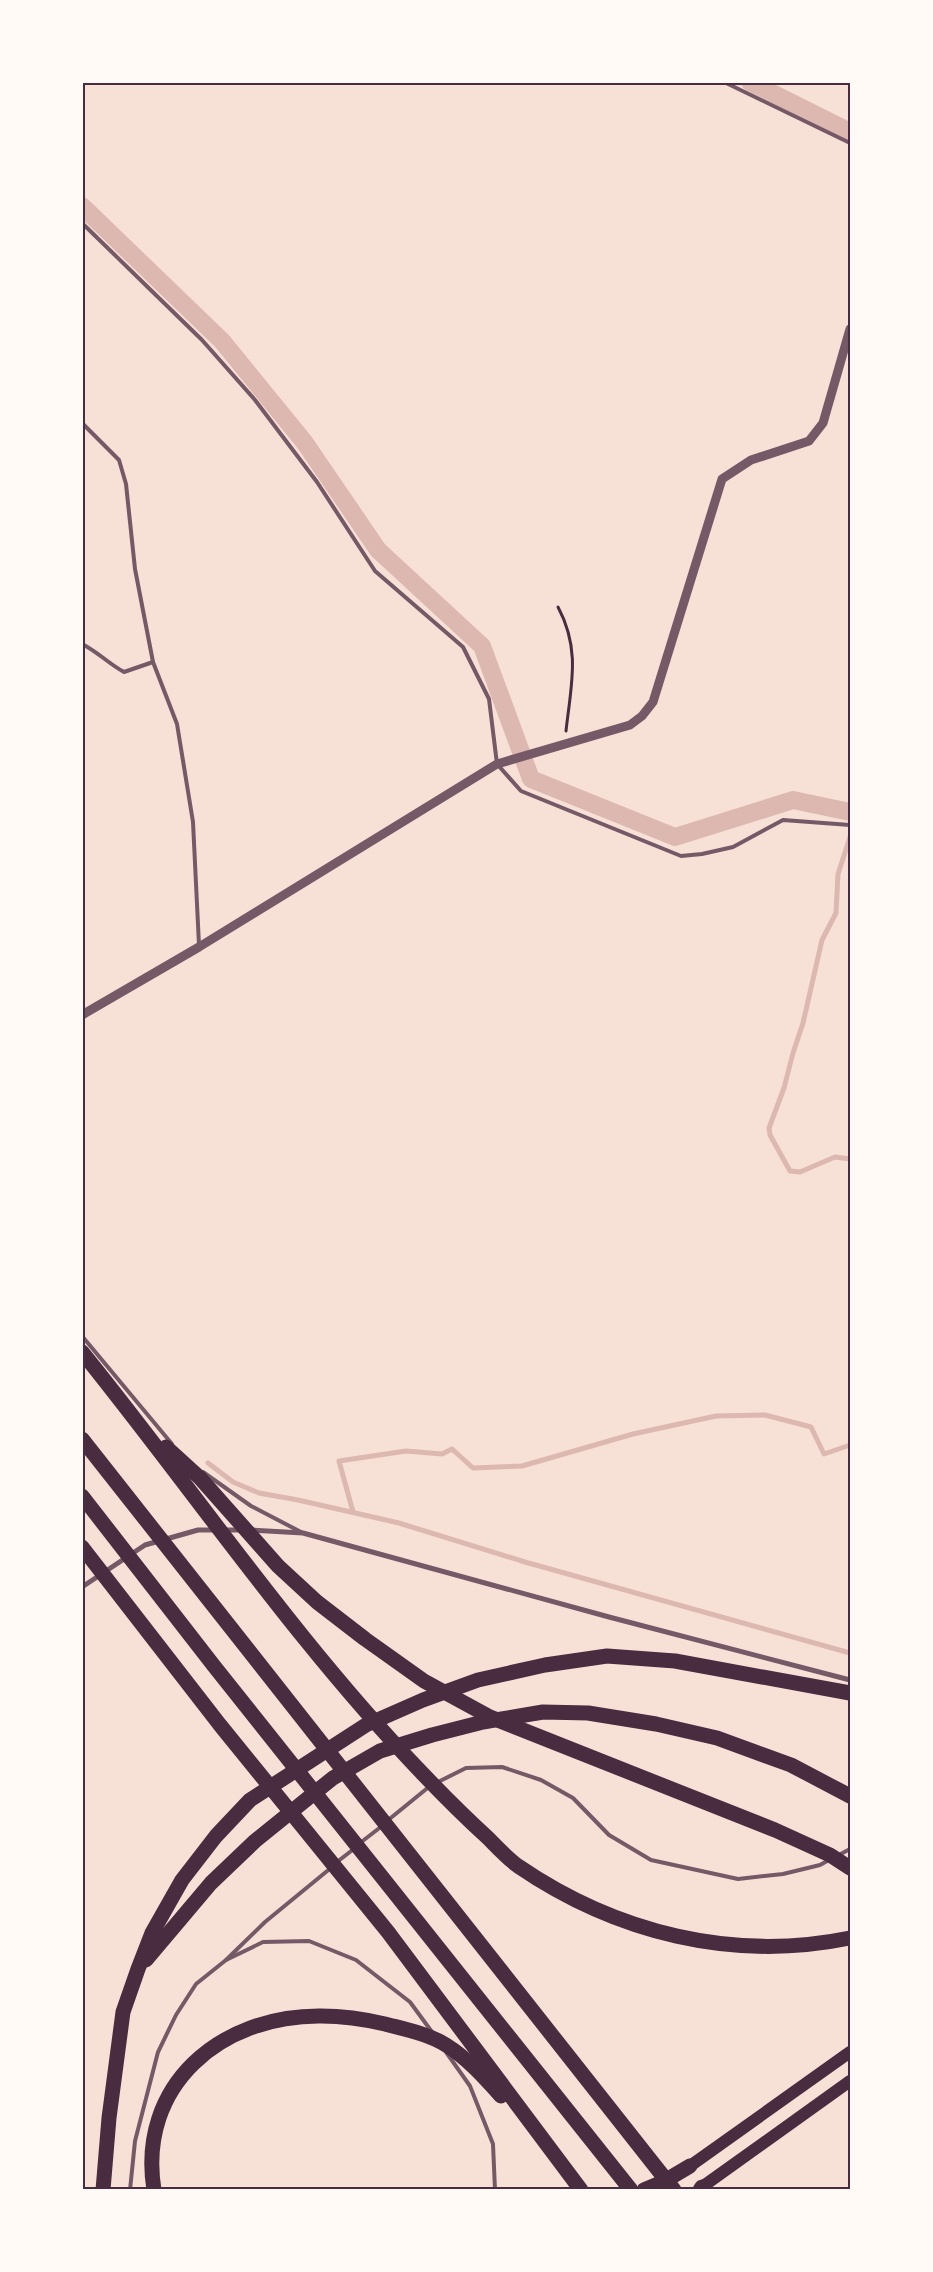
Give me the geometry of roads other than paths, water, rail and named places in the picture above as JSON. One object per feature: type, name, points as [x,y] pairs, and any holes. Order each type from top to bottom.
[{"type":"highway","points":[[82,1352],[139,1422],[231,1545],[385,1735],[457,1809],[515,1864],[550,1887],[624,1922],[680,1938],[742,1947],[792,1947],[850,1938]]},
{"type":"highway","points":[[139,1422],[200,1478],[278,1566],[310,1596],[365,1640],[424,1681],[490,1717],[775,1830],[830,1855],[850,1868]]},
{"type":"highway","points":[[82,1439],[674,2190]]},
{"type":"highway","points":[[82,1496],[214,1666],[632,2190]]},
{"type":"highway","points":[[82,1547],[233,1740],[388,1932],[581,2190]]},
{"type":"highway","points":[[103,2190],[108,2118],[123,2012],[138,1969],[152,1933],[182,1880],[216,1836],[250,1800],[366,1725],[423,1700],[478,1680],[545,1665],[607,1656],[675,1661],[850,1693]]},
{"type":"highway","points":[[138,1969],[211,1883],[255,1842],[333,1778],[380,1751],[423,1737],[483,1722],[543,1712],[588,1713],[656,1724],[717,1738],[791,1765],[850,1796]]},
{"type":"highway","points":[[154,2190],[150,2167],[152,2139],[164,2103],[182,2073],[212,2047],[248,2028],[282,2020],[320,2016],[360,2018],[404,2029],[445,2044],[474,2067],[548,2146]]},
{"type":"highway","points":[[644,2190],[663,2182],[690,2166]]},
{"type":"main road","points":[[690,2166],[850,2052]]},
{"type":"main road","points":[[701,2188],[850,2081]]},
{"type":"street","points":[[82,1015],[200,947],[497,764],[630,726],[642,716],[653,702],[722,479],[751,460],[809,441],[823,423],[850,330]]},
{"type":"street","points":[[82,1587],[145,1545],[198,1530],[273,1530],[303,1534],[850,1680]]},
{"type":"lane","points":[[724,82],[850,144]]},
{"type":"lane","points":[[82,224],[202,340],[255,400],[317,482],[375,571],[464,647],[489,699],[497,764],[521,791],[681,856],[702,854],[733,847],[783,820],[850,824]]},
{"type":"lane","points":[[82,422],[119,460],[126,484],[136,570],[153,662],[177,724],[192,822],[200,947]]},
{"type":"lane","points":[[82,644],[96,651],[110,664],[124,672],[153,662]]},
{"type":"lane","points":[[82,1336],[185,1459],[251,1506],[303,1534]]},
{"type":"lane","points":[[130,2190],[135,2141],[158,2052],[176,2016],[196,1984],[226,1960],[265,1922],[426,1789],[466,1768],[502,1767],[540,1780],[573,1798],[609,1835],[651,1860],[738,1878],[783,1874],[820,1865],[850,1849]]},
{"type":"lane","points":[[226,1960],[263,1942],[309,1941],[356,1960],[410,2002],[470,2086],[493,2144],[495,2190]]},
{"type":"waterway","points":[[750,82],[850,132]]},
{"type":"waterway","points":[[82,206],[222,341],[305,443],[378,550],[482,646],[531,779],[675,837],[793,800],[850,812]]},
{"type":"waterway","points":[[850,837],[838,874],[836,913],[822,940],[803,1023],[784,1088],[769,1128],[770,1135],[790,1171],[800,1172],[835,1157],[850,1159]]},
{"type":"waterway","points":[[353,1512],[339,1461],[406,1451],[442,1454],[452,1449],[473,1468],[522,1466],[633,1434],[716,1416],[765,1415],[811,1427],[824,1454],[850,1445]]},
{"type":"waterway","points":[[208,1463],[233,1482],[259,1493],[399,1523],[525,1562],[850,1653]]}]
